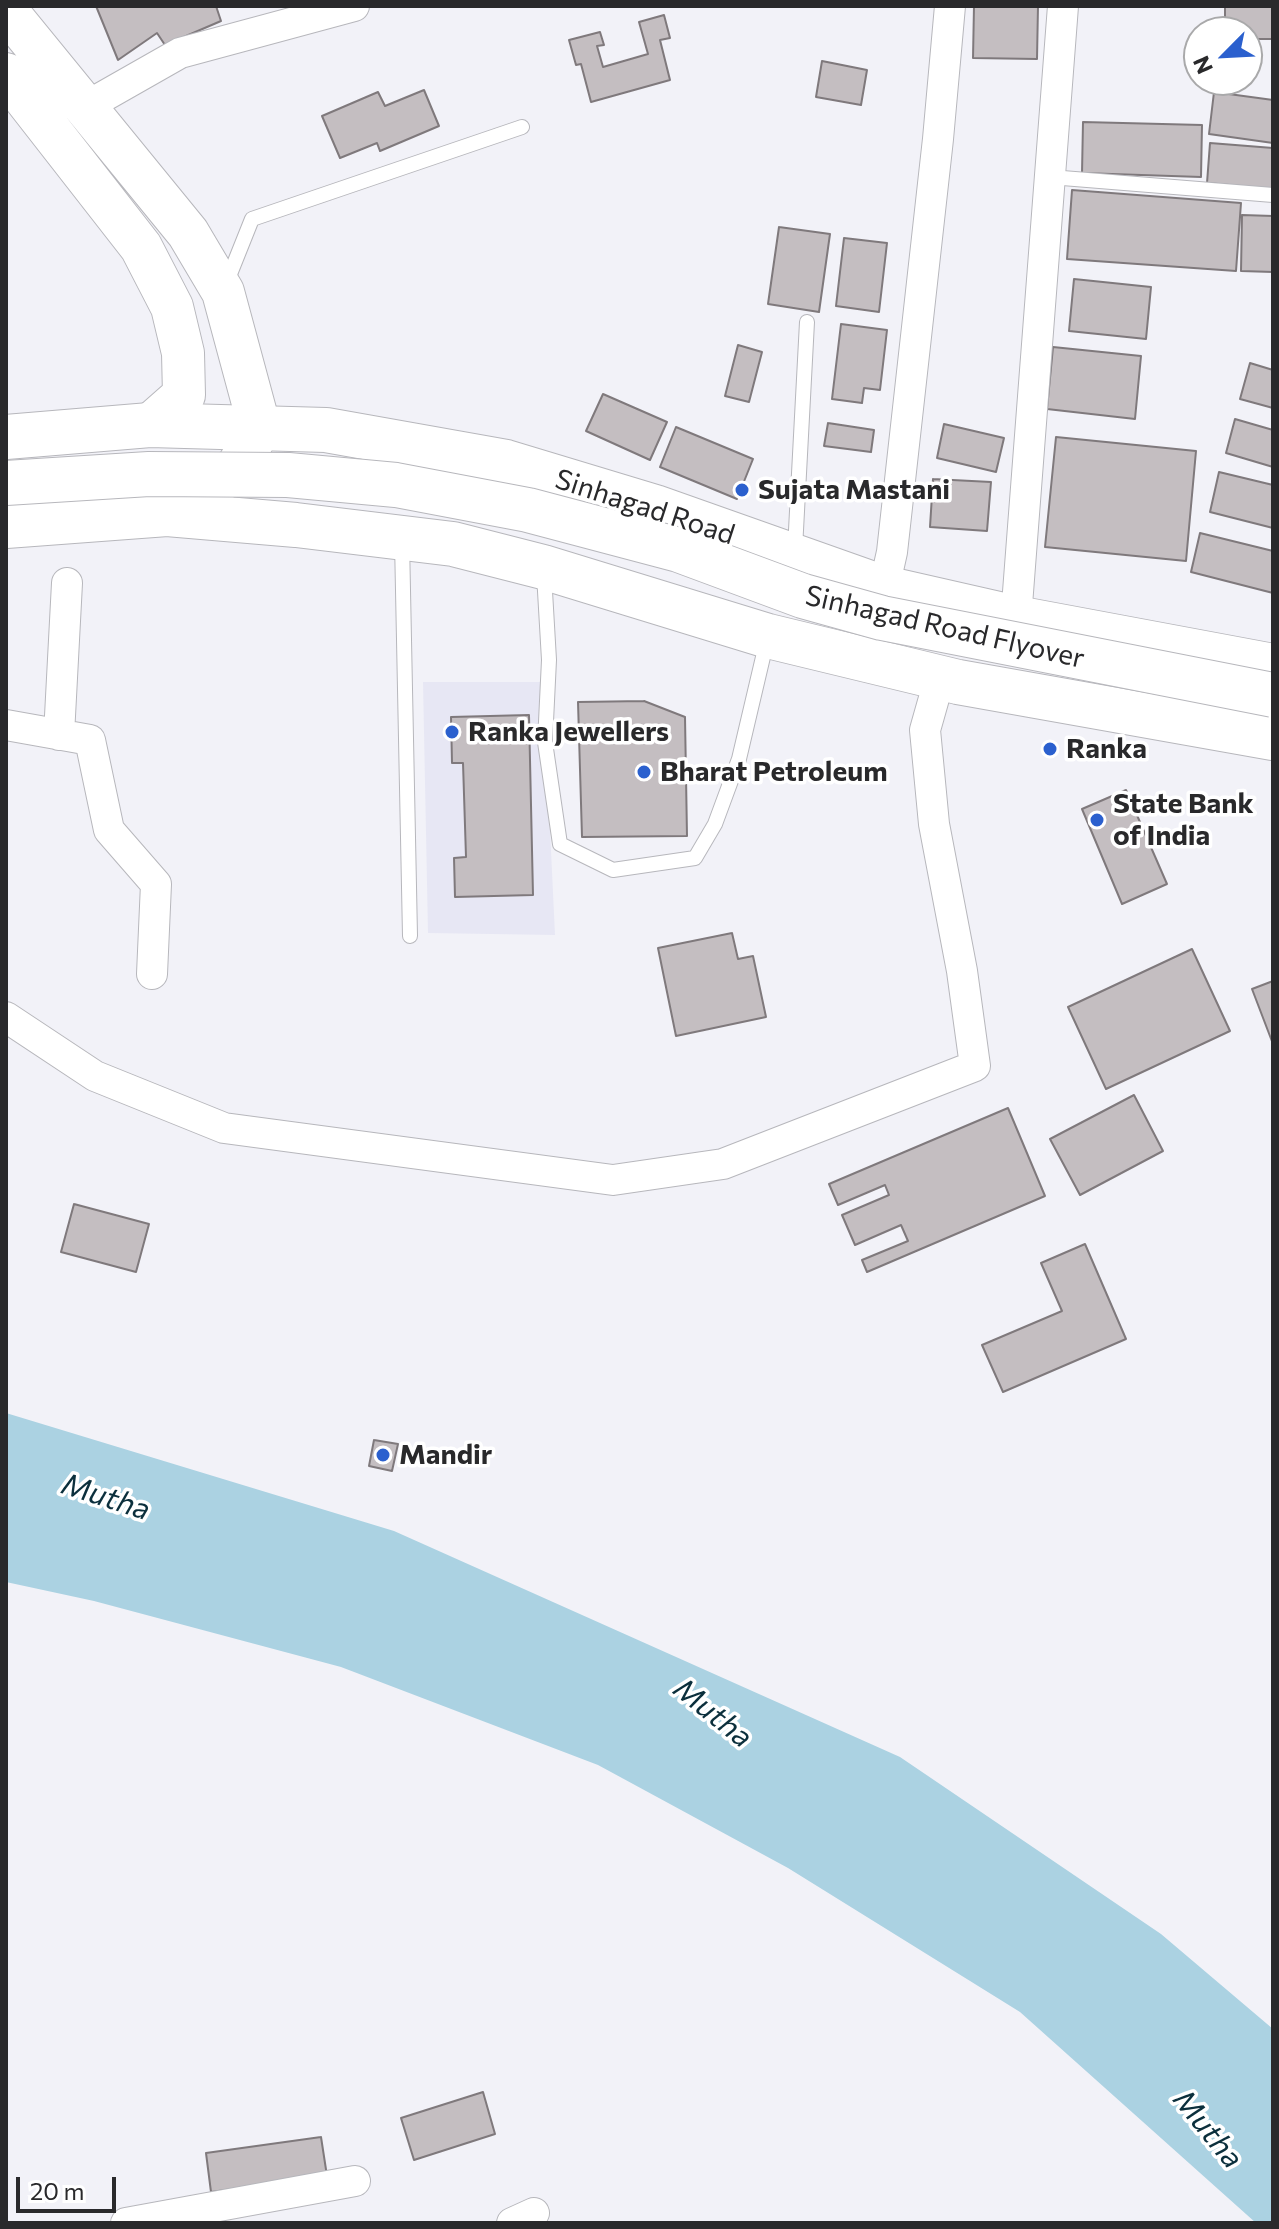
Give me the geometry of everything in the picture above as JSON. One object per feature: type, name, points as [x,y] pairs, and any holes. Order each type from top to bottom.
[{"type":"main road","name":"Sinhagad Road","points":[[6,437],[150,425],[326,430],[506,462],[655,507],[884,588],[1016,618],[1273,666]]},
{"type":"main road","name":"Sinhagad Road Flyover","points":[[6,483],[180,474],[288,475],[396,485],[528,510],[679,550],[803,596],[882,618],[1273,695]]},
{"type":"main road","points":[[6,526],[167,514],[402,536],[453,544],[543,567],[768,636],[940,677],[1273,738]]},
{"type":"main road","name":"Sinhagad Road Flyover","points":[[453,544],[534,542],[596,553],[947,657],[1273,720]]},
{"type":"street","points":[[85,107],[180,53],[354,6]]},
{"type":"street","points":[[884,588],[892,552],[950,6]]},
{"type":"street","points":[[1016,618],[1063,6]]},
{"type":"street","points":[[6,10],[188,233],[223,292],[260,429],[235,470],[200,496],[167,514]]},
{"type":"street","points":[[6,74],[141,247],[172,307],[183,353],[184,395],[150,425]]},
{"type":"street","points":[[59,735],[67,583]]},
{"type":"street","points":[[6,1017],[95,1076],[224,1128],[613,1180],[723,1164],[975,1066],[962,971],[934,824],[925,730],[940,677]]},
{"type":"street","points":[[6,725],[90,740],[109,830],[156,884],[152,974]]},
{"type":"street","points":[[126,2223],[355,2181]]},
{"type":"lane","points":[[223,292],[252,219],[522,127]]},
{"type":"lane","points":[[1050,177],[1273,195]]},
{"type":"lane","points":[[795,558],[807,322]]},
{"type":"lane","points":[[402,536],[410,936]]},
{"type":"lane","points":[[543,567],[549,660],[545,742],[560,844],[613,870],[695,858],[715,824],[739,759],[768,636]]},
{"type":"shaded area","points":[[423,682],[543,682],[555,935],[428,933]]},
{"type":"water","name":"Mutha","points":[[6,1413],[394,1531],[900,1757],[1161,1934],[1273,2029],[1273,2223],[1256,2223],[1020,2012],[788,1868],[598,1765],[341,1667],[94,1601],[6,1582]]},
{"type":"building","points":[[96,6],[216,6],[221,21],[165,45],[157,33],[118,60]]},
{"type":"building","points":[[974,6],[1038,6],[1037,59],[973,58]]},
{"type":"building","points":[[1225,6],[1273,6],[1273,39],[1263,39],[1263,16],[1225,16]]},
{"type":"building","points":[[664,15],[670,38],[660,40],[670,80],[591,102],[581,64],[576,65],[569,40],[600,32],[604,45],[597,46],[603,67],[648,54],[639,22]]},
{"type":"building","points":[[822,61],[867,70],[861,105],[816,97]]},
{"type":"building","points":[[424,90],[439,126],[380,151],[377,143],[340,158],[322,116],[378,92],[385,106]]},
{"type":"building","points":[[1214,96],[1273,100],[1273,143],[1209,134]]},
{"type":"building","points":[[1083,122],[1202,125],[1201,177],[1082,173]]},
{"type":"building","points":[[1210,143],[1273,148],[1273,189],[1207,183]]},
{"type":"building","points":[[1072,190],[1241,203],[1236,271],[1067,259]]},
{"type":"building","points":[[1242,215],[1273,216],[1273,272],[1241,271]]},
{"type":"building","points":[[779,227],[830,234],[819,312],[768,304]]},
{"type":"building","points":[[844,238],[887,243],[879,312],[836,306]]},
{"type":"building","points":[[1074,279],[1151,287],[1146,339],[1069,331]]},
{"type":"building","points":[[841,324],[887,330],[880,390],[864,388],[862,403],[832,399]]},
{"type":"building","points":[[738,345],[762,352],[749,402],[725,396]]},
{"type":"building","points":[[1053,347],[1141,356],[1135,419],[1047,409]]},
{"type":"building","points":[[1250,363],[1273,370],[1273,408],[1240,399]]},
{"type":"building","points":[[603,394],[667,422],[650,460],[586,431]]},
{"type":"building","points":[[1235,419],[1273,430],[1273,467],[1226,453]]},
{"type":"building","points":[[828,423],[874,430],[871,452],[824,446]]},
{"type":"building","points":[[944,424],[1004,438],[996,472],[937,458]]},
{"type":"building","points":[[676,427],[753,459],[737,499],[660,467]]},
{"type":"building","points":[[1056,437],[1196,451],[1186,561],[1045,547]]},
{"type":"building","points":[[1219,472],[1273,485],[1273,528],[1210,512]]},
{"type":"building","points":[[933,479],[991,482],[987,531],[930,527]]},
{"type":"building","points":[[1200,533],[1273,551],[1273,593],[1191,572]]},
{"type":"building","points":[[644,701],[685,717],[687,836],[582,837],[578,702]]},
{"type":"building","points":[[529,715],[533,895],[455,897],[454,858],[466,857],[463,763],[452,763],[451,717]]},
{"type":"building","points":[[1126,790],[1167,884],[1122,904],[1082,809]]},
{"type":"building","points":[[732,933],[738,959],[753,956],[766,1017],[676,1036],[658,948]]},
{"type":"building","points":[[1192,949],[1230,1031],[1106,1089],[1068,1007]]},
{"type":"building","points":[[1273,981],[1273,1044],[1252,989]]},
{"type":"building","points":[[1134,1095],[1163,1151],[1080,1195],[1050,1139]]},
{"type":"building","points":[[1008,1108],[1045,1196],[867,1272],[862,1260],[908,1241],[901,1225],[855,1245],[842,1215],[889,1195],[885,1185],[838,1205],[829,1184]]},
{"type":"building","points":[[74,1204],[149,1224],[136,1272],[61,1252]]},
{"type":"building","points":[[1085,1244],[1126,1339],[1003,1392],[982,1345],[1062,1311],[1041,1263]]},
{"type":"building","name":"Mandir","points":[[374,1440],[398,1444],[392,1471],[369,1466]]},
{"type":"building","points":[[483,2092],[495,2134],[414,2160],[401,2118]]},
{"type":"building","points":[[321,2137],[327,2176],[211,2192],[206,2153]]},
{"type":"place","name":"Sujata Mastani","points":[[742,490]]},
{"type":"place","name":"Ranka Jewellers","points":[[452,732]]},
{"type":"place","name":"Ranka","points":[[1050,749]]},
{"type":"place","name":"Bharat Petroleum","points":[[644,772]]},
{"type":"place","name":"State Bank of India","points":[[1097,820]]},
{"type":"place","name":"Mandir","points":[[383,1455]]}]
